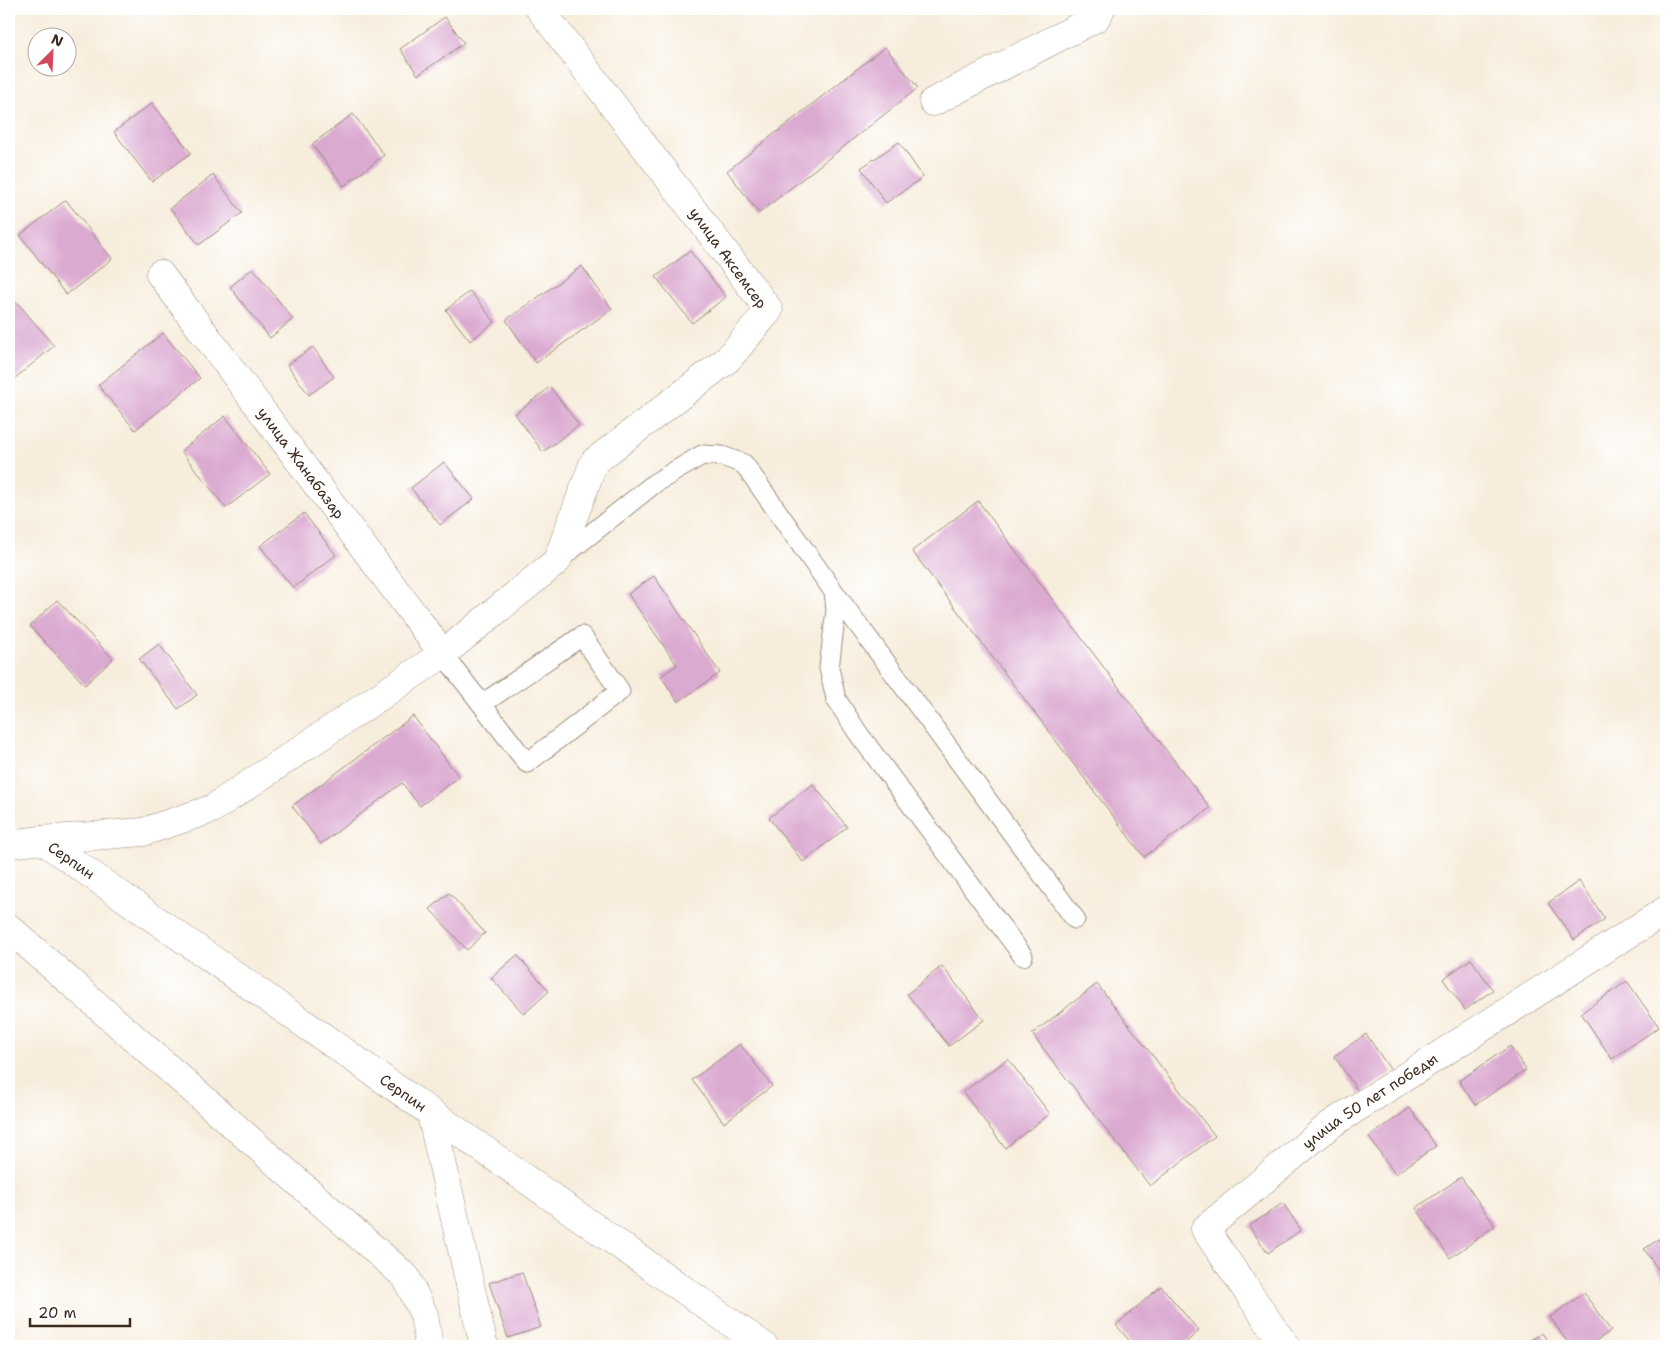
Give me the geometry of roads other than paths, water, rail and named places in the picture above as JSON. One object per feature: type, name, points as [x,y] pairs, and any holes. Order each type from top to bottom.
[{"type":"street","name":"улица Аксемсер","points":[[540,9],[769,310],[728,359],[594,462],[558,562]]},
{"type":"street","points":[[933,102],[1096,18],[1101,9]]},
{"type":"street","name":"улица Жанабазар","points":[[160,274],[443,654]]},
{"type":"street","points":[[9,844],[143,832],[212,809],[443,654],[558,562]]},
{"type":"street","name":"Серпин","points":[[42,840],[764,1346]]},
{"type":"street","name":"улица 50 лет победы","points":[[1287,1346],[1276,1334],[1205,1229],[1330,1125],[1666,910]]},
{"type":"street","points":[[9,928],[406,1277],[424,1315],[429,1346]]},
{"type":"street","points":[[431,1114],[484,1346]]},
{"type":"lane","points":[[558,562],[655,483],[702,455],[722,456],[744,464],[834,592],[1075,919]]},
{"type":"lane","points":[[834,592],[836,610],[829,668],[836,699],[858,733],[1023,956]]},
{"type":"lane","points":[[443,654],[526,763],[620,691],[582,636],[482,704]]}]
